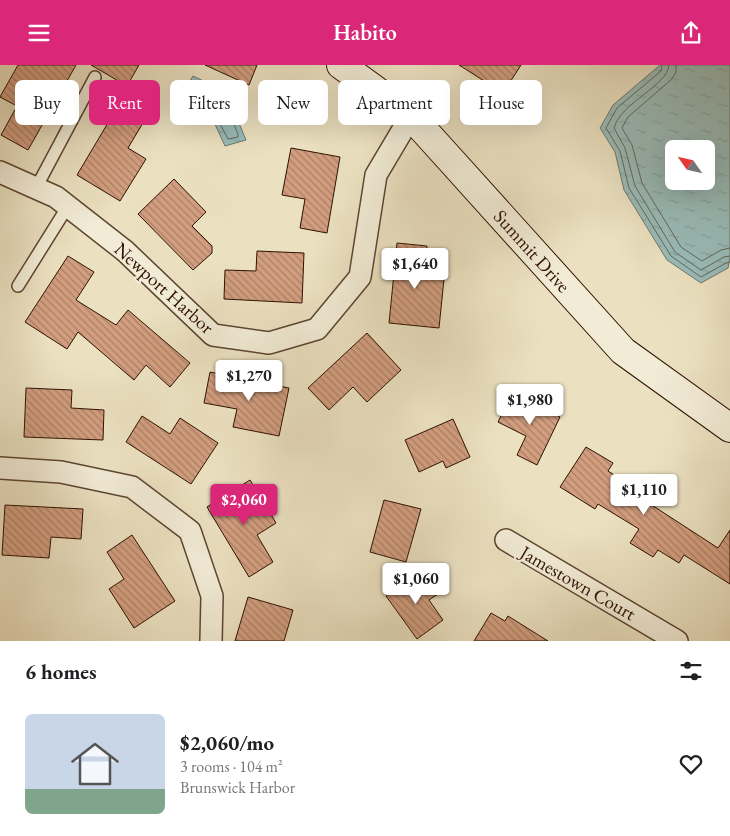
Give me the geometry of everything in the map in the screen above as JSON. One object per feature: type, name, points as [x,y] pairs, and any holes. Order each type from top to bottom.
[{"type":"street","name":"Summit Drive","points":[[341,65],[362,80]]},
{"type":"street","name":"Newport Harbor","points":[[0,172],[56,197],[68,206],[125,251],[214,335],[269,343],[317,329],[360,277],[376,175],[406,125]]},
{"type":"street","name":"Summit Drive","points":[[419,125],[623,351],[730,428]]},
{"type":"street","points":[[0,468],[61,472],[132,487],[190,531],[212,597],[211,641]]},
{"type":"street","name":"Jamestown Court","points":[[506,540],[677,641]]},
{"type":"lane","points":[[36,188],[95,77]]},
{"type":"lane","points":[[18,286],[68,206]]},
{"type":"water","points":[[660,65],[730,65],[730,257],[728,268],[701,283],[667,260],[624,190],[615,152],[600,128],[613,105]]},
{"type":"water","points":[[193,76],[201,80],[191,80]]},
{"type":"water","points":[[215,125],[240,125],[246,140],[225,146]]},
{"type":"building","points":[[18,65],[76,65],[68,80],[15,80],[15,105],[0,97]]},
{"type":"building","points":[[91,65],[139,65],[130,80],[117,80]]},
{"type":"building","points":[[205,65],[257,65],[249,85],[248,80],[238,80]]},
{"type":"building","points":[[459,65],[521,65],[511,80],[483,80]]},
{"type":"building","points":[[15,110],[15,125],[42,125],[28,150],[1,135]]},
{"type":"building","points":[[107,125],[142,125],[128,148],[146,159],[120,201],[77,175]]},
{"type":"building","points":[[291,148],[340,157],[327,233],[300,228],[305,199],[282,195]]},
{"type":"building","points":[[174,179],[206,212],[192,226],[212,246],[212,253],[193,270],[138,214]]},
{"type":"building","points":[[397,243],[427,246],[424,277],[444,279],[439,328],[389,323]]},
{"type":"building","points":[[257,251],[304,253],[302,303],[224,299],[225,270],[256,271]]},
{"type":"building","points":[[68,256],[94,272],[76,300],[116,325],[128,310],[190,363],[170,387],[146,365],[134,380],[78,332],[67,349],[25,322]]},
{"type":"building","points":[[367,333],[401,370],[367,402],[353,387],[329,410],[308,388]]},
{"type":"building","points":[[210,372],[289,388],[279,436],[233,427],[237,409],[204,403]]},
{"type":"building","points":[[26,388],[72,390],[71,408],[104,410],[103,440],[24,437]]},
{"type":"building","points":[[512,393],[560,417],[537,465],[517,455],[526,436],[498,422]]},
{"type":"building","points":[[142,416],[170,434],[180,418],[218,443],[191,484],[126,442]]},
{"type":"building","points":[[453,419],[470,457],[446,468],[443,461],[419,472],[405,440]]},
{"type":"building","points":[[586,447],[613,463],[608,471],[630,485],[627,489],[718,548],[730,530],[730,584],[684,555],[679,563],[658,550],[653,557],[630,543],[639,529],[598,504],[595,509],[560,487]]},
{"type":"building","points":[[250,480],[276,523],[257,535],[273,562],[249,577],[207,507]]},
{"type":"building","points":[[384,500],[421,509],[406,562],[370,552]]},
{"type":"building","points":[[5,505],[83,509],[81,539],[51,537],[49,558],[2,555]]},
{"type":"building","points":[[132,535],[175,601],[134,628],[109,589],[124,579],[107,552]]},
{"type":"building","points":[[422,571],[438,594],[429,600],[443,620],[417,639],[386,596]]},
{"type":"building","points":[[248,597],[293,610],[284,641],[235,641]]},
{"type":"building","points":[[491,613],[505,621],[508,616],[548,641],[474,641]]}]
